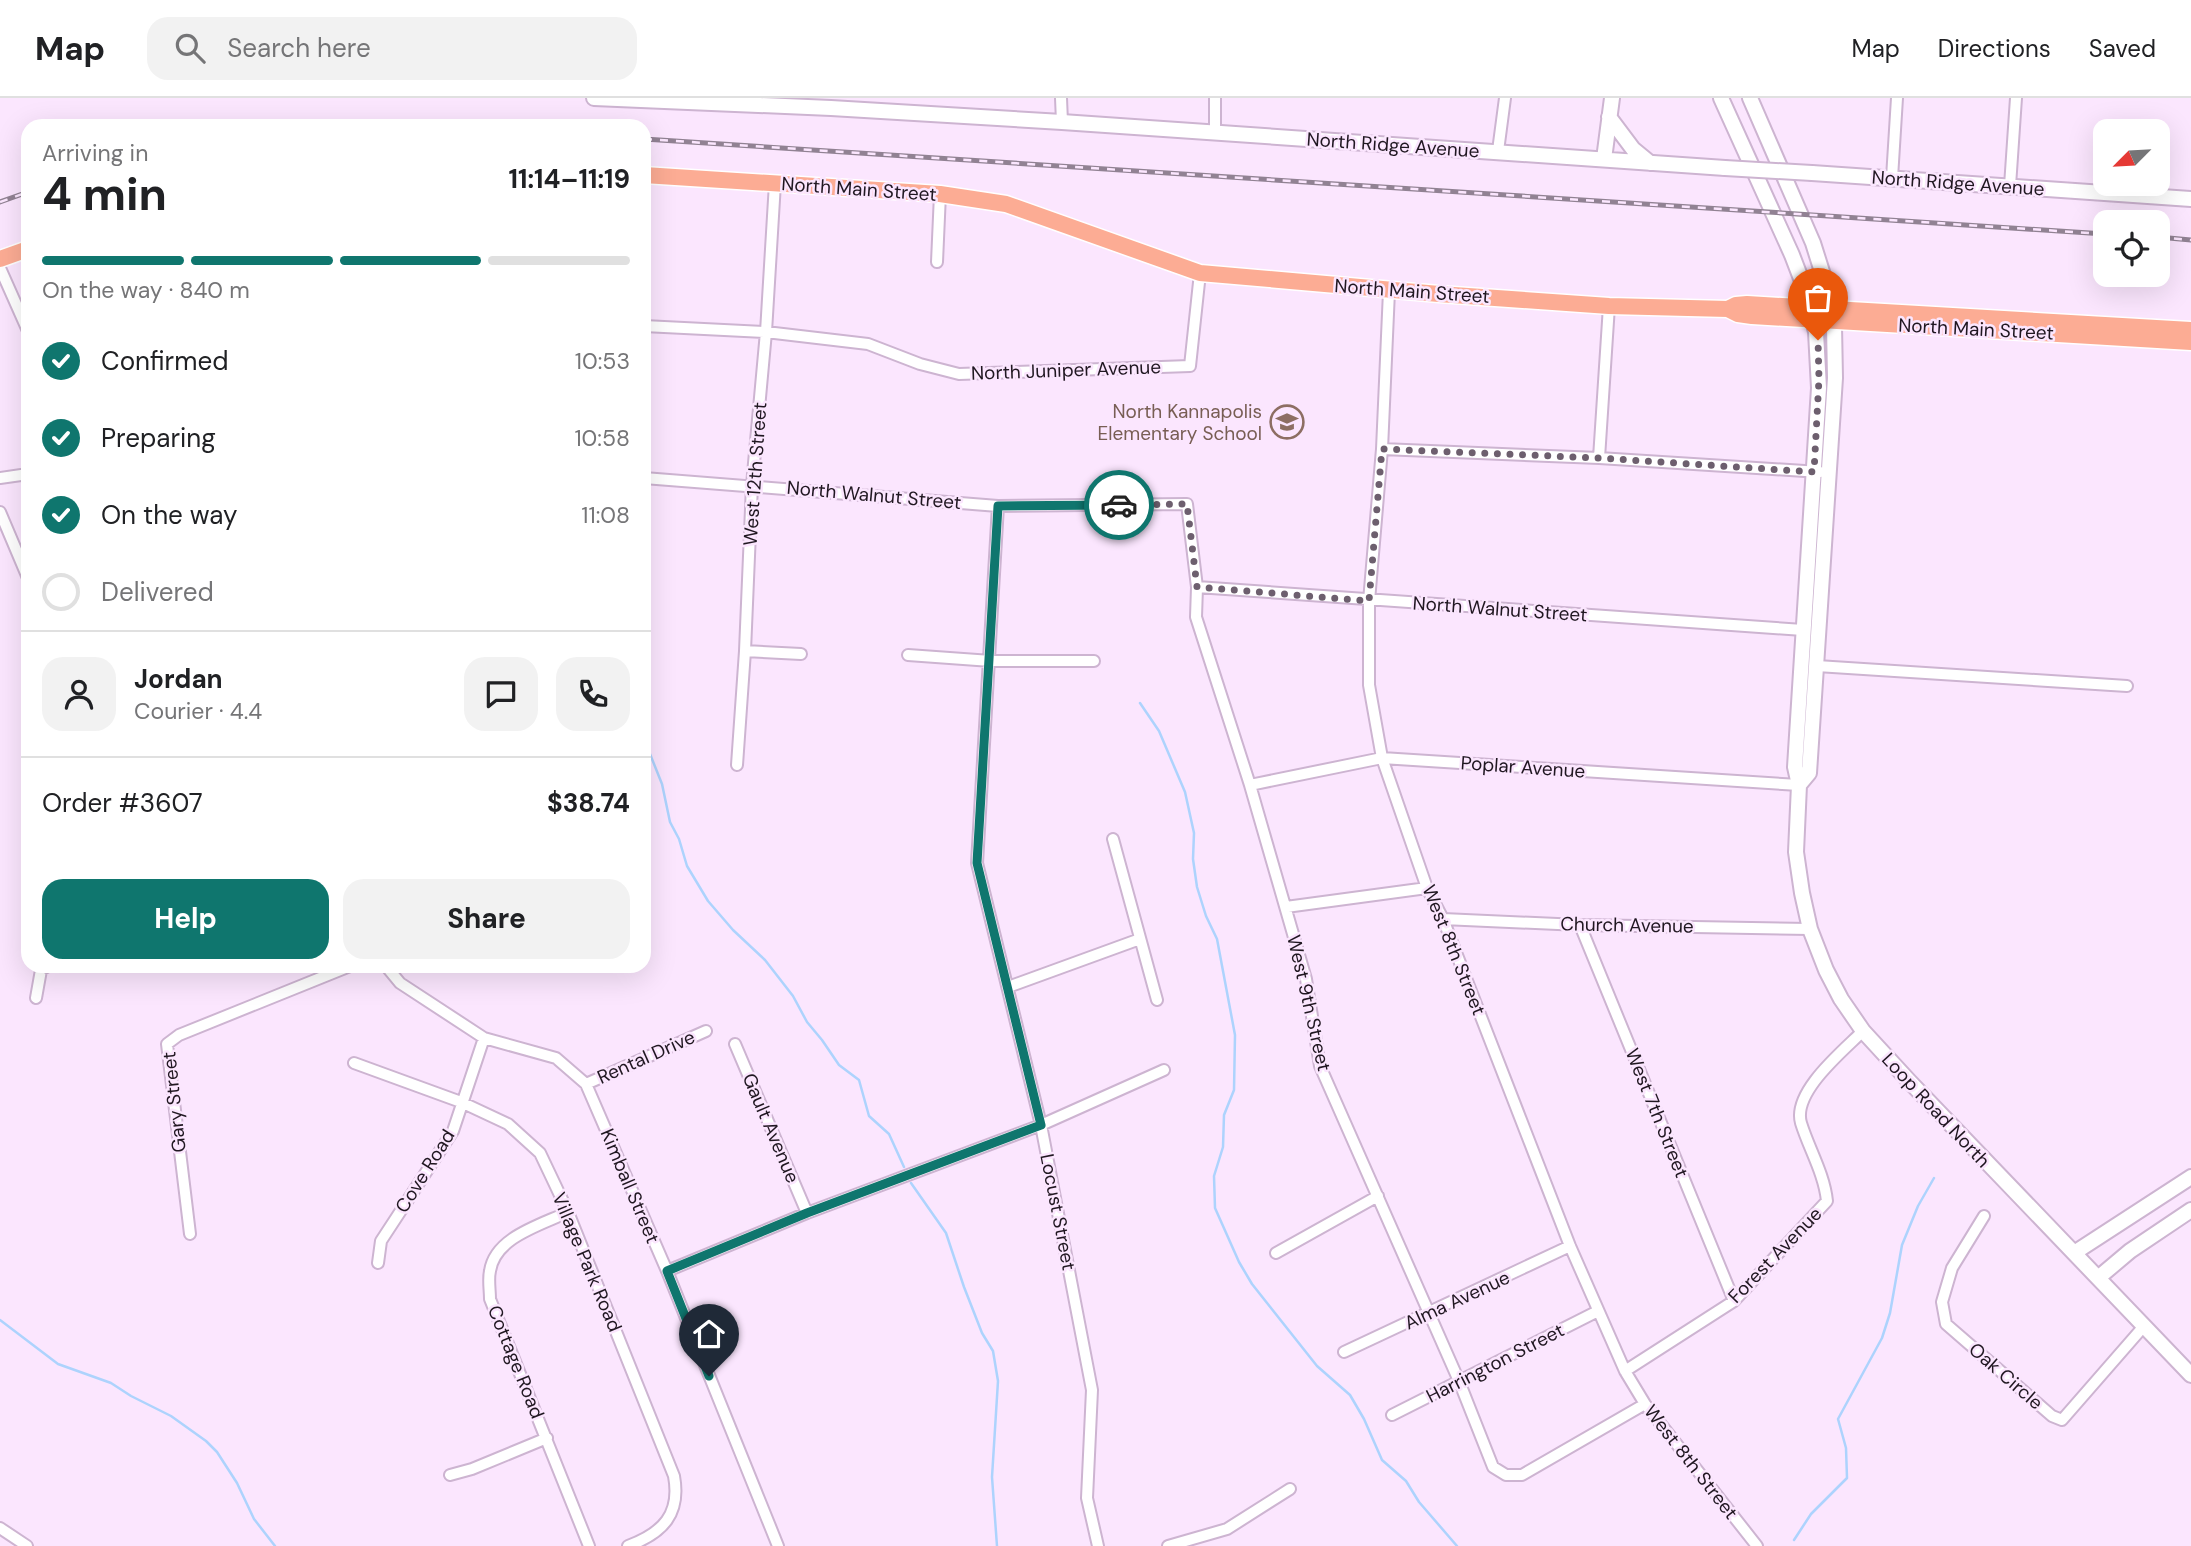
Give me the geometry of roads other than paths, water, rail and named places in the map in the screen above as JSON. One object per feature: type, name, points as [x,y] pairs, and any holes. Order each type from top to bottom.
[{"type":"main road","name":"North Ridge Avenue","points":[[594,98],[829,103],[1348,143],[1498,151],[1651,164],[2191,200]]},
{"type":"main road","points":[[1604,159],[1612,98]]},
{"type":"main road","name":"Loop Road North","points":[[1721,98],[1792,256],[1813,314],[1819,379],[1795,767],[1799,785],[1796,852],[1810,929],[1841,999],[1863,1031],[2005,1184],[2191,1375]]},
{"type":"main road","name":"Loop Road North","points":[[1750,98],[1810,235],[1822,270],[1832,315],[1836,369],[1810,773],[1799,785]]},
{"type":"main road","points":[[1609,117],[1633,149],[1651,164]]},
{"type":"main road","name":"North Main Street","points":[[651,175],[940,194],[1006,204],[1200,273],[1609,306],[1728,309],[1743,304],[1813,314],[2191,342]]},
{"type":"main road","points":[[0,259],[21,252]]},
{"type":"main road","points":[[1832,315],[2191,330]]},
{"type":"main road","points":[[2074,1253],[2191,1177]]},
{"type":"main road","points":[[2098,1278],[2130,1251],[2191,1210]]},
{"type":"street","points":[[1061,98],[1062,122]]},
{"type":"street","points":[[1215,98],[1215,132]]},
{"type":"street","points":[[1498,151],[1504,98]]},
{"type":"street","points":[[1892,178],[1897,98]]},
{"type":"street","points":[[2010,186],[2016,98]]},
{"type":"street","name":"West 12th Street","points":[[737,765],[752,485],[766,332],[775,183]]},
{"type":"street","points":[[937,262],[940,194]]},
{"type":"street","points":[[0,268],[21,315]]},
{"type":"street","name":"North Juniper Avenue","points":[[651,326],[766,332],[868,344],[920,364],[959,374],[1190,366],[1200,273]]},
{"type":"street","name":"West 8th Street","points":[[1389,290],[1382,449],[1369,601],[1369,685],[1382,758],[1427,888],[1443,919],[1570,1246],[1625,1371],[1645,1404],[1757,1546]]},
{"type":"street","points":[[1599,458],[1609,306]]},
{"type":"street","points":[[1382,449],[1599,458],[1829,472]]},
{"type":"street","points":[[0,478],[21,475]]},
{"type":"street","name":"North Walnut Street","points":[[651,478],[998,506],[1187,504]]},
{"type":"street","name":"West 9th Street","points":[[1187,504],[1197,587],[1195,617],[1250,785],[1286,907],[1306,979],[1320,1066],[1459,1381],[1493,1467],[1506,1475],[1522,1475],[1645,1404]]},
{"type":"street","name":"Locust Street","points":[[998,506],[977,863],[1041,1125],[1092,1390],[1087,1498],[1098,1546]]},
{"type":"street","points":[[0,512],[21,562]]},
{"type":"street","name":"North Walnut Street","points":[[1197,587],[1804,630]]},
{"type":"street","points":[[745,651],[801,654]]},
{"type":"street","points":[[908,654],[990,661],[1094,661]]},
{"type":"street","points":[[1817,666],[2127,686]]},
{"type":"street","name":"Poplar Avenue","points":[[1250,785],[1382,758],[1799,785]]},
{"type":"street","points":[[1113,839],[1157,1000]]},
{"type":"street","points":[[1286,907],[1427,888]]},
{"type":"street","name":"Church Avenue","points":[[1443,919],[1580,925],[1810,929]]},
{"type":"street","name":"West 7th Street","points":[[1580,925],[1734,1301]]},
{"type":"street","points":[[1008,986],[1140,939]]},
{"type":"street","points":[[36,998],[40,973]]},
{"type":"street","name":"Gary Street","points":[[190,1234],[167,1044],[180,1035],[333,973]]},
{"type":"street","name":"Kimball Street","points":[[392,973],[400,983],[484,1038],[556,1058],[586,1084],[667,1271],[778,1546]]},
{"type":"street","name":"Rental Drive","points":[[586,1084],[706,1031]]},
{"type":"street","name":"Forest Avenue","points":[[1625,1371],[1734,1301],[1828,1201],[1826,1186],[1800,1119],[1802,1104],[1809,1087],[1863,1031]]},
{"type":"street","name":"Cove Road","points":[[378,1262],[381,1241],[453,1131],[484,1038]]},
{"type":"street","name":"Gault Avenue","points":[[735,1044],[807,1213]]},
{"type":"street","name":"Village Park Road","points":[[355,1063],[461,1102],[508,1124],[540,1153],[568,1213],[674,1476],[677,1493],[674,1513],[662,1526],[628,1546]]},
{"type":"street","points":[[667,1271],[807,1213],[1041,1125],[1164,1070]]},
{"type":"street","points":[[1276,1253],[1378,1196]]},
{"type":"street","name":"Cottage Road","points":[[568,1213],[512,1238],[500,1249],[489,1269],[490,1299],[589,1546]]},
{"type":"street","name":"Oak Circle","points":[[1984,1216],[1952,1268],[1942,1302],[1946,1324],[2052,1416],[2062,1420],[2144,1326]]},
{"type":"street","name":"Alma Avenue","points":[[1344,1352],[1570,1246]]},
{"type":"street","name":"Harrington Street","points":[[1392,1415],[1598,1311]]},
{"type":"street","points":[[450,1475],[472,1469],[547,1438]]},
{"type":"street","points":[[1168,1546],[1227,1529],[1290,1489]]},
{"type":"street","points":[[0,1528],[27,1546]]},
{"type":"waterway","points":[[1140,703],[1159,731],[1185,792],[1194,833],[1193,859],[1197,887],[1217,939],[1235,1035],[1234,1090],[1224,1115],[1223,1147],[1214,1176],[1215,1208],[1252,1284],[1317,1366],[1350,1395],[1382,1460],[1406,1481],[1419,1502],[1457,1546]]},
{"type":"waterway","points":[[651,756],[662,784],[670,822],[679,839],[687,866],[708,901],[733,930],[765,960],[793,996],[807,1022],[839,1065],[859,1080],[869,1116],[889,1134],[904,1167]]},
{"type":"waterway","points":[[1794,1540],[1811,1514],[1847,1478],[1846,1448],[1838,1419],[1882,1338],[1890,1313],[1902,1245],[1918,1206],[1934,1178]]},
{"type":"waterway","points":[[911,1183],[946,1233],[982,1333],[993,1351],[998,1381],[992,1477],[997,1546]]},
{"type":"waterway","points":[[0,1320],[58,1364],[111,1383],[171,1416],[206,1441],[217,1452],[237,1483],[254,1519],[275,1546]]},
{"type":"railway","points":[[651,139],[2093,233]]},
{"type":"railway","points":[[0,202],[21,194]]},
{"type":"railway","points":[[2170,238],[2191,240]]},
{"type":"place","name":"North Kannapolis Elementary School","points":[[1287,422]]}]
